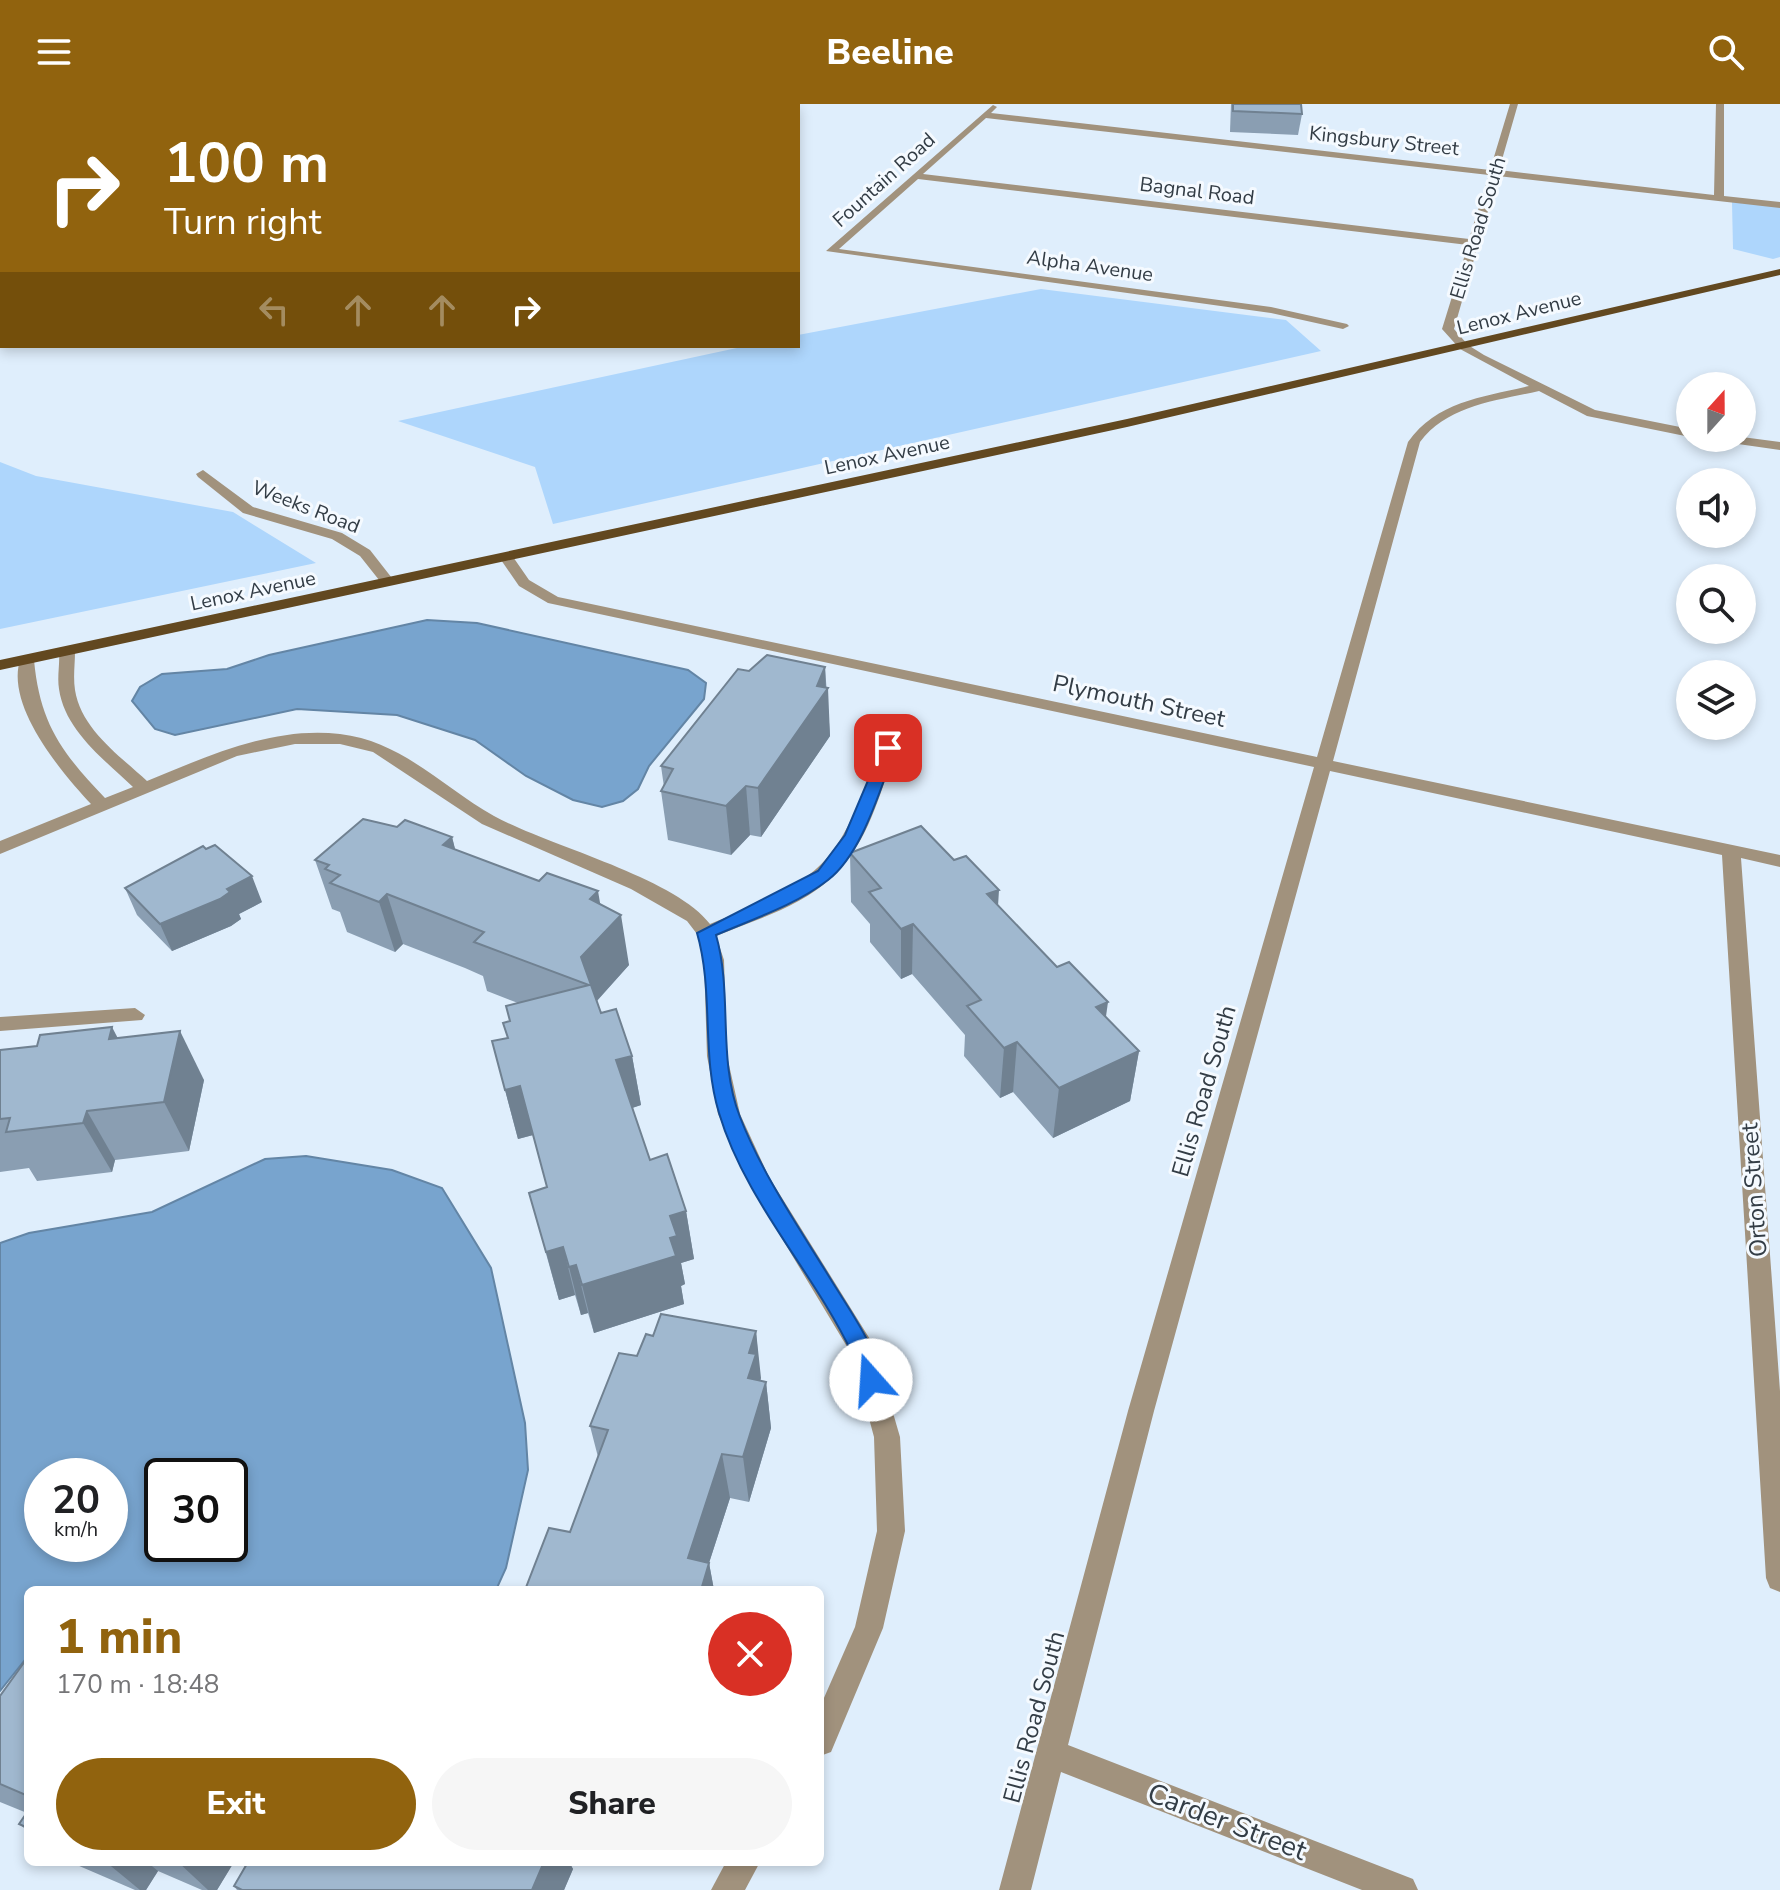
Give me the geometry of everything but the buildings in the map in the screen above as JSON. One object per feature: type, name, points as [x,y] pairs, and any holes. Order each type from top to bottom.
[{"type":"main road","name":"Lenox Avenue","points":[[0,665],[1464,347],[1780,272]]},
{"type":"street","name":"Fountain Road","points":[[831,251],[996,104]]},
{"type":"street","name":"Ellis Road South","points":[[1464,347],[1448,329],[1514,104]]},
{"type":"street","points":[[1719,198],[1720,104]]},
{"type":"street","name":"Kingsbury Street","points":[[984,115],[1780,205]]},
{"type":"street","name":"Bagnal Road","points":[[917,176],[1472,242]]},
{"type":"street","name":"Alpha Avenue","points":[[831,251],[1271,310],[1343,326]]},
{"type":"street","points":[[1464,347],[1537,388],[1591,413],[1676,430]]},
{"type":"street","name":"Ellis Road South","points":[[1015,1890],[1150,1381],[1326,764],[1414,442],[1421,429],[1446,412],[1537,388]]},
{"type":"street","points":[[1756,443],[1780,446]]},
{"type":"street","name":"Weeks Road","points":[[203,474],[248,510],[347,541],[365,553],[388,582]]},
{"type":"street","name":"Plymouth Street","points":[[506,557],[524,583],[553,600],[1780,861]]},
{"type":"street","points":[[67,652],[67,690],[75,713],[98,744],[145,788]]},
{"type":"street","points":[[26,660],[27,695],[35,717],[62,762],[103,806]]},
{"type":"street","points":[[0,848],[255,745],[295,739],[340,739],[379,748],[488,820],[638,885],[694,917],[706,933],[714,960],[717,1056],[729,1114],[759,1181],[864,1352],[887,1437],[891,1531],[869,1628],[824,1732]]},
{"type":"street","points":[[706,933],[774,903],[824,875],[853,837],[888,748]]},
{"type":"street","name":"Orton Street","points":[[1731,850],[1780,1578]]},
{"type":"street","points":[[0,1024],[135,1015]]},
{"type":"street","name":"Carder Street","points":[[1051,1753],[1402,1890]]},
{"type":"street","points":[[727,1890],[742,1866]]},
{"type":"shaded area","points":[[1732,202],[1780,207],[1780,257],[1773,259],[1733,249]]},
{"type":"shaded area","points":[[1041,289],[1286,320],[1321,351],[553,524],[535,467],[398,421],[737,348],[800,348],[800,335]]},
{"type":"shaded area","points":[[0,462],[36,476],[233,512],[316,563],[0,629]]},
{"type":"shaded area","points":[[427,620],[477,623],[688,670],[706,683],[704,699],[649,766],[638,789],[623,801],[602,807],[573,800],[526,776],[475,740],[397,715],[297,709],[175,735],[155,729],[132,701],[140,687],[162,674],[227,669],[269,655]]},
{"type":"shaded area","points":[[306,1156],[392,1170],[442,1188],[491,1268],[525,1423],[528,1470],[506,1568],[498,1586],[24,1586],[24,1661],[0,1691],[0,1243],[29,1233],[152,1212],[265,1159]]},
{"type":"route","points":[[871,1380],[864,1352],[759,1181],[729,1114],[717,1056],[714,960],[706,933],[774,903],[824,875],[853,837],[888,748]]}]
